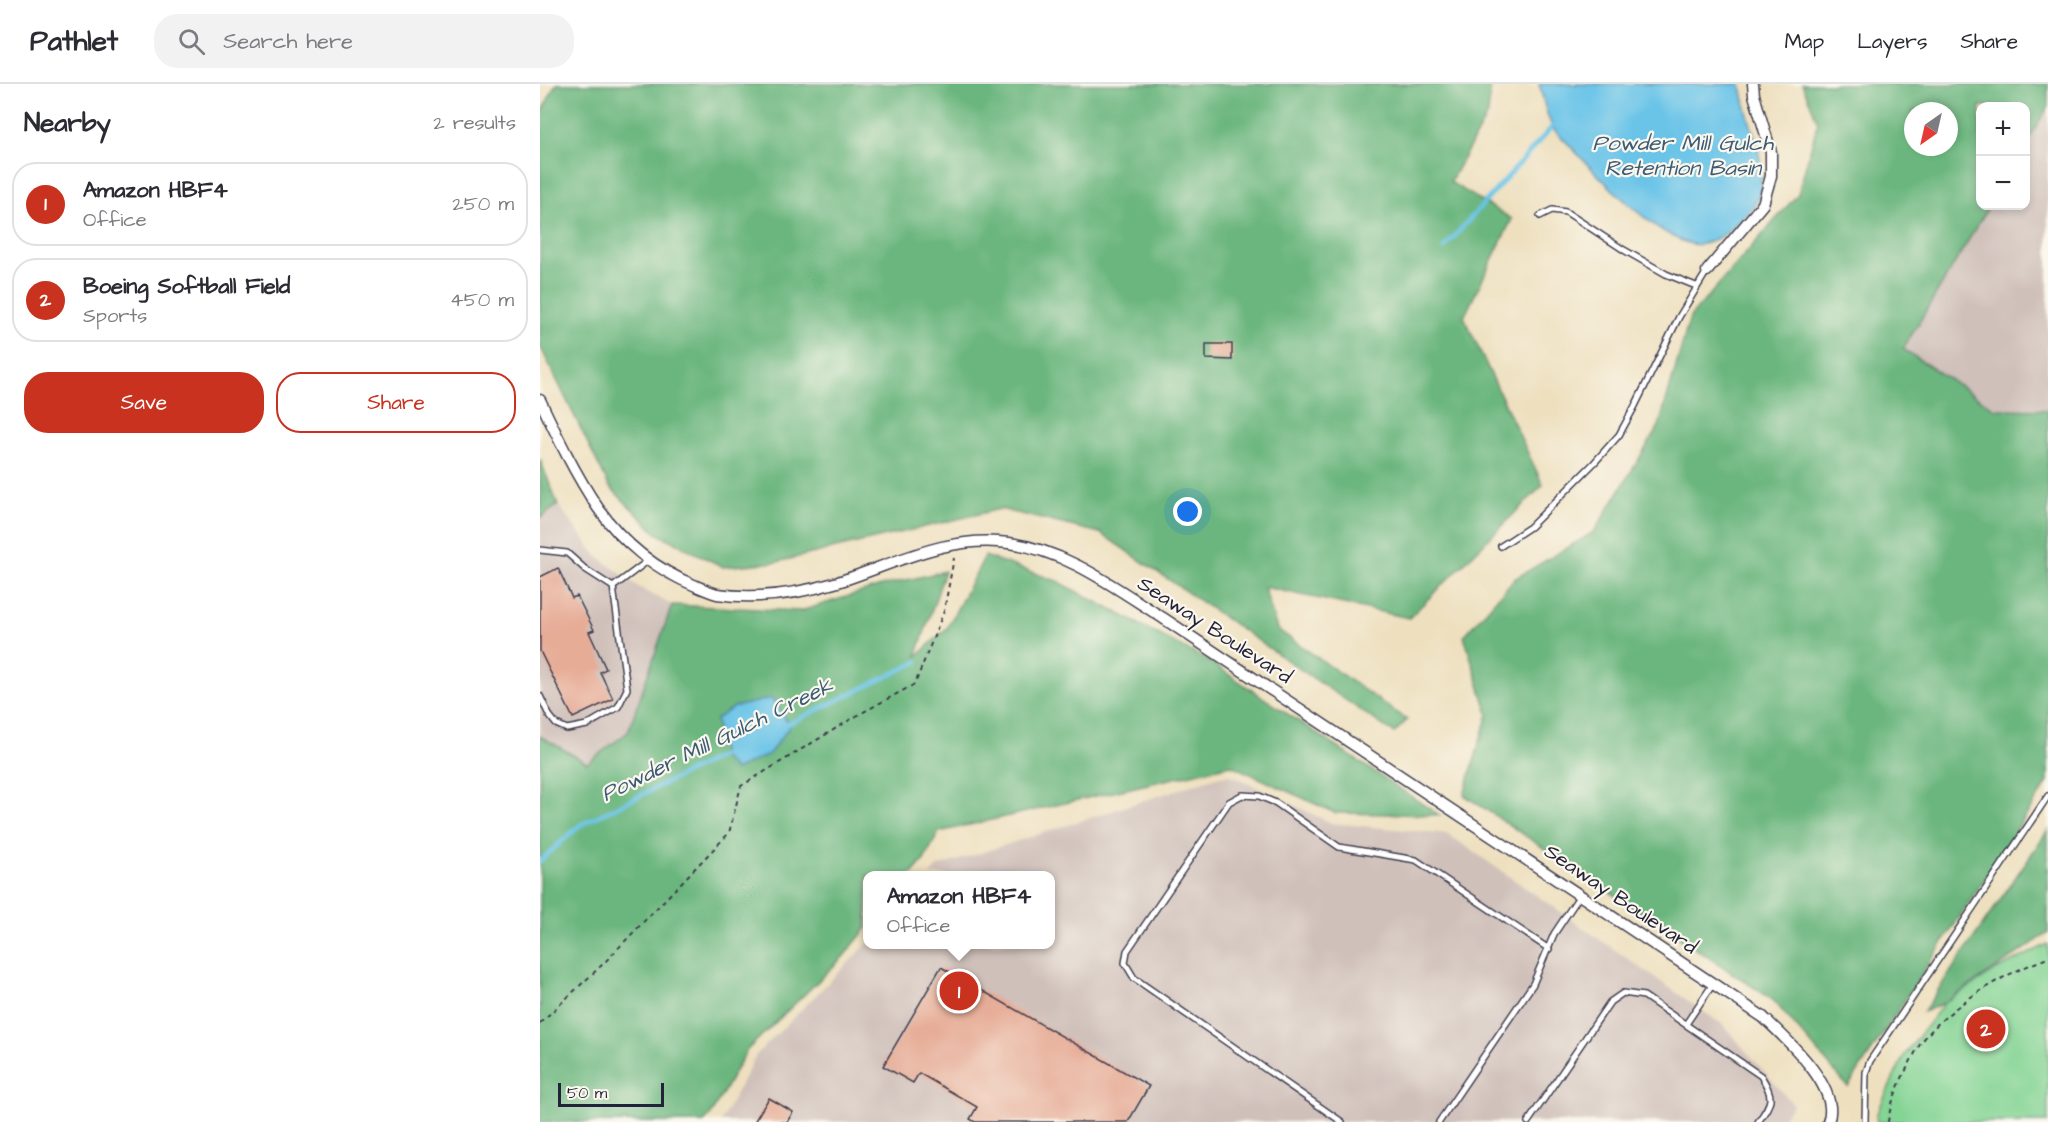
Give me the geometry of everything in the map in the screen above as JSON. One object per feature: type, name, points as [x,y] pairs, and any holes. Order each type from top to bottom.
[{"type":"street","points":[[1707,271],[1763,204],[1771,176],[1771,152],[1754,95],[1753,84]]},
{"type":"street","name":"Seaway Boulevard","points":[[540,400],[574,470],[599,509],[625,540],[649,560],[678,579],[715,593],[765,597],[794,594],[838,582],[907,556],[975,541],[1008,542],[1039,549],[1078,564],[1163,618],[1763,1017],[1800,1052],[1817,1075],[1829,1101],[1829,1121]]},
{"type":"lane","points":[[1540,216],[1552,210],[1566,212],[1632,255],[1666,274],[1696,286]]},
{"type":"lane","points":[[1501,546],[1530,527],[1594,463],[1618,435],[1696,286],[1707,271]]},
{"type":"lane","points":[[540,550],[567,553],[585,569],[613,587],[627,689],[618,707],[587,725],[567,729],[556,724],[540,696]]},
{"type":"lane","points":[[613,587],[649,560]]},
{"type":"lane","points":[[1342,1122],[1134,978],[1125,963],[1127,951],[1229,802],[1242,795],[1259,796],[1276,803],[1340,847],[1416,860],[1549,949]]},
{"type":"lane","points":[[1865,1122],[1866,1072],[1870,1061],[2048,796]]},
{"type":"lane","points":[[1439,1122],[1533,984],[1554,934],[1580,895]]},
{"type":"lane","points":[[1686,1024],[1713,984]]},
{"type":"lane","points":[[1528,1122],[1610,1002],[1623,993],[1644,996],[1761,1076],[1770,1091],[1771,1104],[1758,1122]]},
{"type":"path","points":[[540,1023],[603,964],[729,832],[741,786],[858,715],[915,684],[944,611],[957,544]]},
{"type":"path","points":[[1888,1122],[1895,1092],[1926,1036],[1953,1009],[1993,984],[2033,963],[2048,958]]},
{"type":"shaded area","points":[[2048,107],[2048,410],[1995,409],[1903,349],[1987,210],[2030,210],[2030,137]]},
{"type":"shaded area","points":[[558,505],[597,556],[640,588],[672,605],[629,732],[587,763],[540,736],[540,518]]},
{"type":"shaded area","points":[[1231,775],[1331,823],[1448,834],[1723,1025],[1793,1104],[1781,1122],[721,1122],[756,1055],[863,948],[1055,949],[1055,871],[934,871],[937,867],[1220,776]]},
{"type":"green space","points":[[556,84],[1491,84],[1488,114],[1450,182],[1512,219],[1464,317],[1543,485],[1409,618],[1264,587],[1277,629],[1407,720],[1394,733],[1100,533],[1000,509],[777,562],[723,567],[656,533],[609,486],[540,346],[540,115]]},
{"type":"green space","points":[[1802,84],[2048,84],[2048,107],[2030,137],[2030,102],[1976,102],[1976,210],[1987,210],[1903,349],[1995,409],[2048,410],[2048,782],[1848,1087],[1773,1000],[1464,795],[1488,714],[1464,636],[1514,579],[1594,532],[1659,426],[1690,317],[1798,194],[1818,122]]},
{"type":"green space","points":[[540,459],[558,505],[540,518]]},
{"type":"green space","points":[[985,556],[1057,581],[1207,660],[1439,815],[1335,813],[1231,765],[939,832],[924,860],[914,871],[863,871],[863,933],[843,957],[747,1050],[710,1116],[704,1122],[540,1122],[540,736],[587,763],[628,732],[672,605],[801,611],[881,586],[945,571],[916,657],[947,628]]},
{"type":"green space","points":[[2048,830],[2048,933],[1944,1003],[1923,1012]]},
{"type":"green space","points":[[2048,944],[2048,1122],[1877,1122],[1876,1115],[1904,1056],[1944,1003],[1998,969]]},
{"type":"water","name":"Powder Mill Gulch Retention Basin","points":[[1539,84],[1741,84],[1761,164],[1760,191],[1756,202],[1750,211],[1729,230],[1714,240],[1703,244],[1692,244],[1678,239],[1662,230],[1628,204],[1557,133],[1548,118]]},
{"type":"water","points":[[772,698],[790,726],[769,754],[735,770],[722,757],[716,719],[734,707]]},
{"type":"building","points":[[1206,344],[1232,344],[1232,360],[1206,359]]},
{"type":"building","points":[[558,568],[572,598],[577,596],[594,630],[589,632],[606,669],[600,672],[613,699],[573,718],[540,651],[540,577]]},
{"type":"building","points":[[941,967],[1149,1086],[1128,1122],[975,1122],[970,1119],[977,1107],[919,1073],[913,1083],[883,1066]]},
{"type":"building","points":[[769,1098],[793,1112],[787,1122],[754,1122]]},
{"type":"waterway","name":"Powder Mill Gulch Creek","points":[[1444,248],[1552,127]]},
{"type":"waterway","name":"Powder Mill Gulch Creek","points":[[784,726],[917,662]]},
{"type":"waterway","name":"Powder Mill Gulch Creek","points":[[540,861],[580,825],[725,754]]},
{"type":"place","name":"Amazon HBF4","points":[[959,991]]},
{"type":"place","name":"Boeing Softball Field","points":[[1986,1029]]}]
